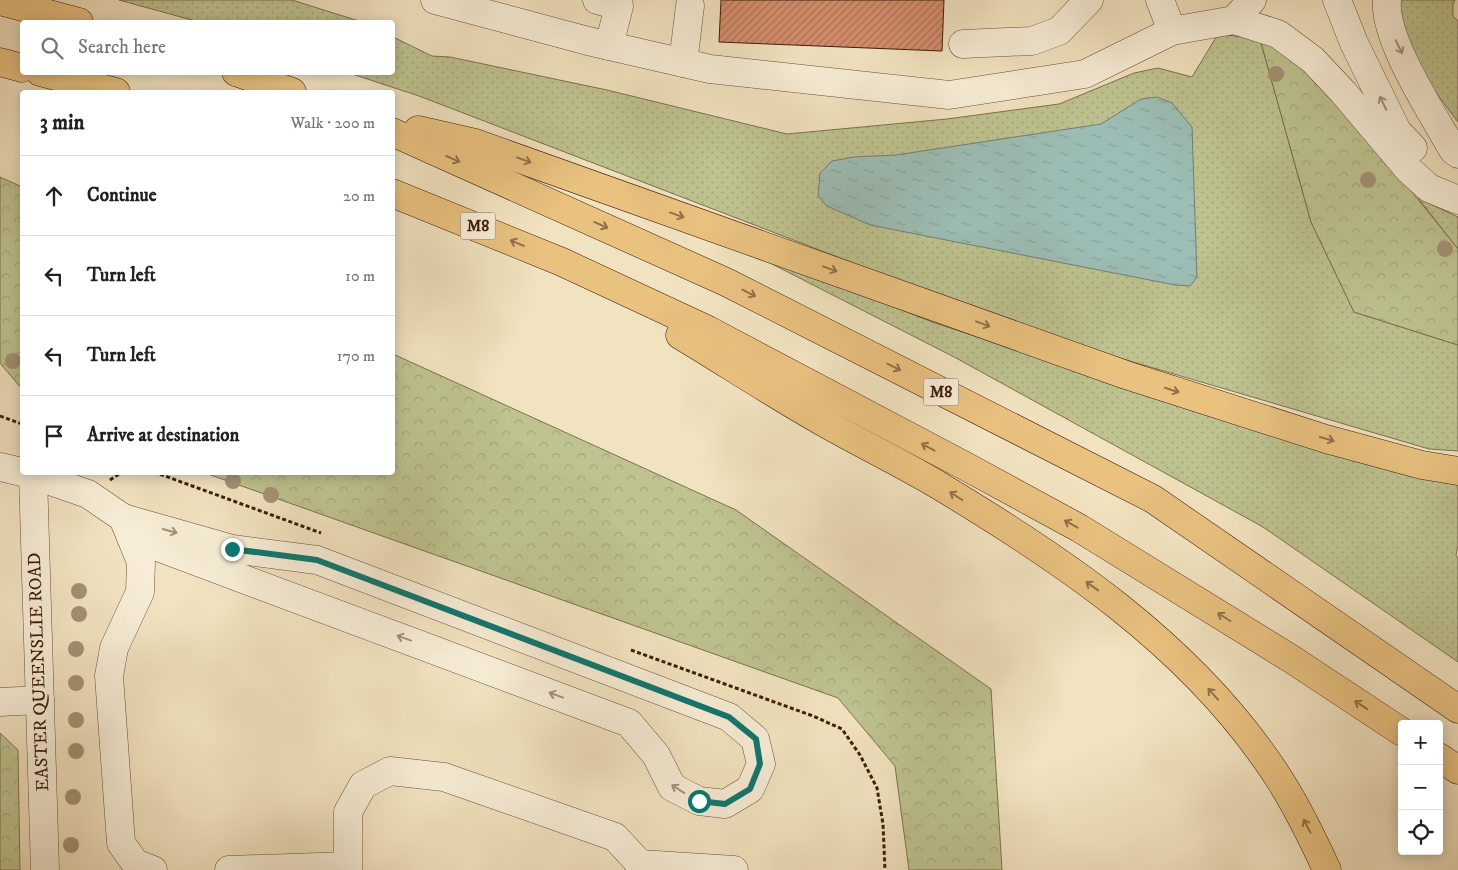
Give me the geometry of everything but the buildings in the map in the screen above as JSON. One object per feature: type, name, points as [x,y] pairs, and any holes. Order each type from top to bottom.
[{"type":"highway","points":[[0,1],[71,20]]},
{"type":"highway","points":[[0,62],[20,67]]},
{"type":"highway","points":[[51,75],[108,90]]},
{"type":"highway","points":[[244,75],[286,90]]},
{"type":"highway","points":[[395,126],[475,143],[1126,375],[1326,439],[1422,465],[1458,471]]},
{"type":"highway","name":"M8","points":[[395,133],[726,282],[1153,500],[1458,709]]},
{"type":"highway","name":"M8","points":[[395,194],[562,262],[708,330],[1079,528],[1285,655],[1398,729]]},
{"type":"highway","points":[[562,262],[823,422],[932,481],[1000,523],[1111,600],[1156,637],[1200,678],[1234,717],[1272,768],[1307,826],[1327,870]]},
{"type":"highway","points":[[1443,760],[1458,770]]},
{"type":"street","points":[[435,0],[471,5],[609,46],[710,69],[949,95],[1085,74],[1172,31],[1234,20],[1278,34],[1313,60],[1343,92],[1408,169],[1429,188],[1458,200]]},
{"type":"street","points":[[597,0],[619,6],[609,46]]},
{"type":"street","points":[[963,44],[1032,41],[1059,31],[1089,0]]},
{"type":"street","points":[[1160,0],[1172,31]]},
{"type":"street","points":[[1234,20],[1252,0]]},
{"type":"street","points":[[1337,0],[1354,44],[1397,132],[1458,194]]},
{"type":"street","points":[[1387,0],[1390,28],[1420,91],[1453,150],[1458,154]]},
{"type":"street","points":[[683,63],[690,6]]},
{"type":"street","points":[[1041,37],[1052,80]]},
{"type":"street","points":[[0,467],[20,471]]},
{"type":"street","name":"EASTER QUEENSLIE ROAD","points":[[27,475],[40,700],[45,870]]},
{"type":"street","points":[[33,475],[88,494],[127,527],[629,723],[656,754],[672,787],[699,801],[725,804],[742,794],[750,789],[760,764],[756,739],[729,717],[317,560],[232,549],[127,527]]},
{"type":"street","points":[[127,527],[141,562],[140,592],[114,648],[109,676],[113,754],[121,843],[135,863],[153,870]]},
{"type":"street","points":[[0,702],[40,700]]},
{"type":"street","points":[[229,870],[348,868],[348,812],[363,785],[390,771],[444,777],[615,838],[640,867],[734,870]]},
{"type":"path","points":[[0,416],[20,423]]},
{"type":"green space","points":[[119,0],[292,0],[356,20],[192,20]]},
{"type":"green space","points":[[1399,0],[1455,0],[1453,16],[1458,21],[1458,122],[1434,90],[1402,32]]},
{"type":"green space","points":[[1218,34],[1260,39],[1311,222],[1354,312],[1458,345],[1458,451],[1429,449],[1038,334],[419,96],[355,75],[395,75],[395,38],[432,56],[450,57],[607,90],[787,134],[947,119],[1059,104],[1134,73],[1158,68],[1192,77]]},
{"type":"green space","points":[[1260,39],[1288,51],[1334,95],[1458,249],[1458,345],[1354,312],[1311,222]]},
{"type":"green space","points":[[0,177],[20,186],[20,387],[0,363]]},
{"type":"green space","points":[[1418,198],[1458,217],[1458,249]]},
{"type":"green space","points":[[729,242],[935,323],[1139,389],[1458,482],[1458,545],[1456,555],[1458,558],[1458,662],[1263,527],[956,358]]},
{"type":"green space","points":[[395,355],[736,510],[991,689],[1002,870],[909,870],[895,766],[838,698],[211,475],[395,475]]},
{"type":"green space","points":[[0,733],[18,750],[20,870],[0,870]]},
{"type":"water","points":[[1157,97],[1172,103],[1192,127],[1197,277],[1190,286],[1175,285],[870,225],[827,206],[818,196],[820,173],[832,161],[854,157],[896,155],[1101,124],[1141,99]]},
{"type":"route","points":[[232,549],[317,560],[729,717],[756,739],[760,764],[750,789],[725,804],[699,801]]}]
